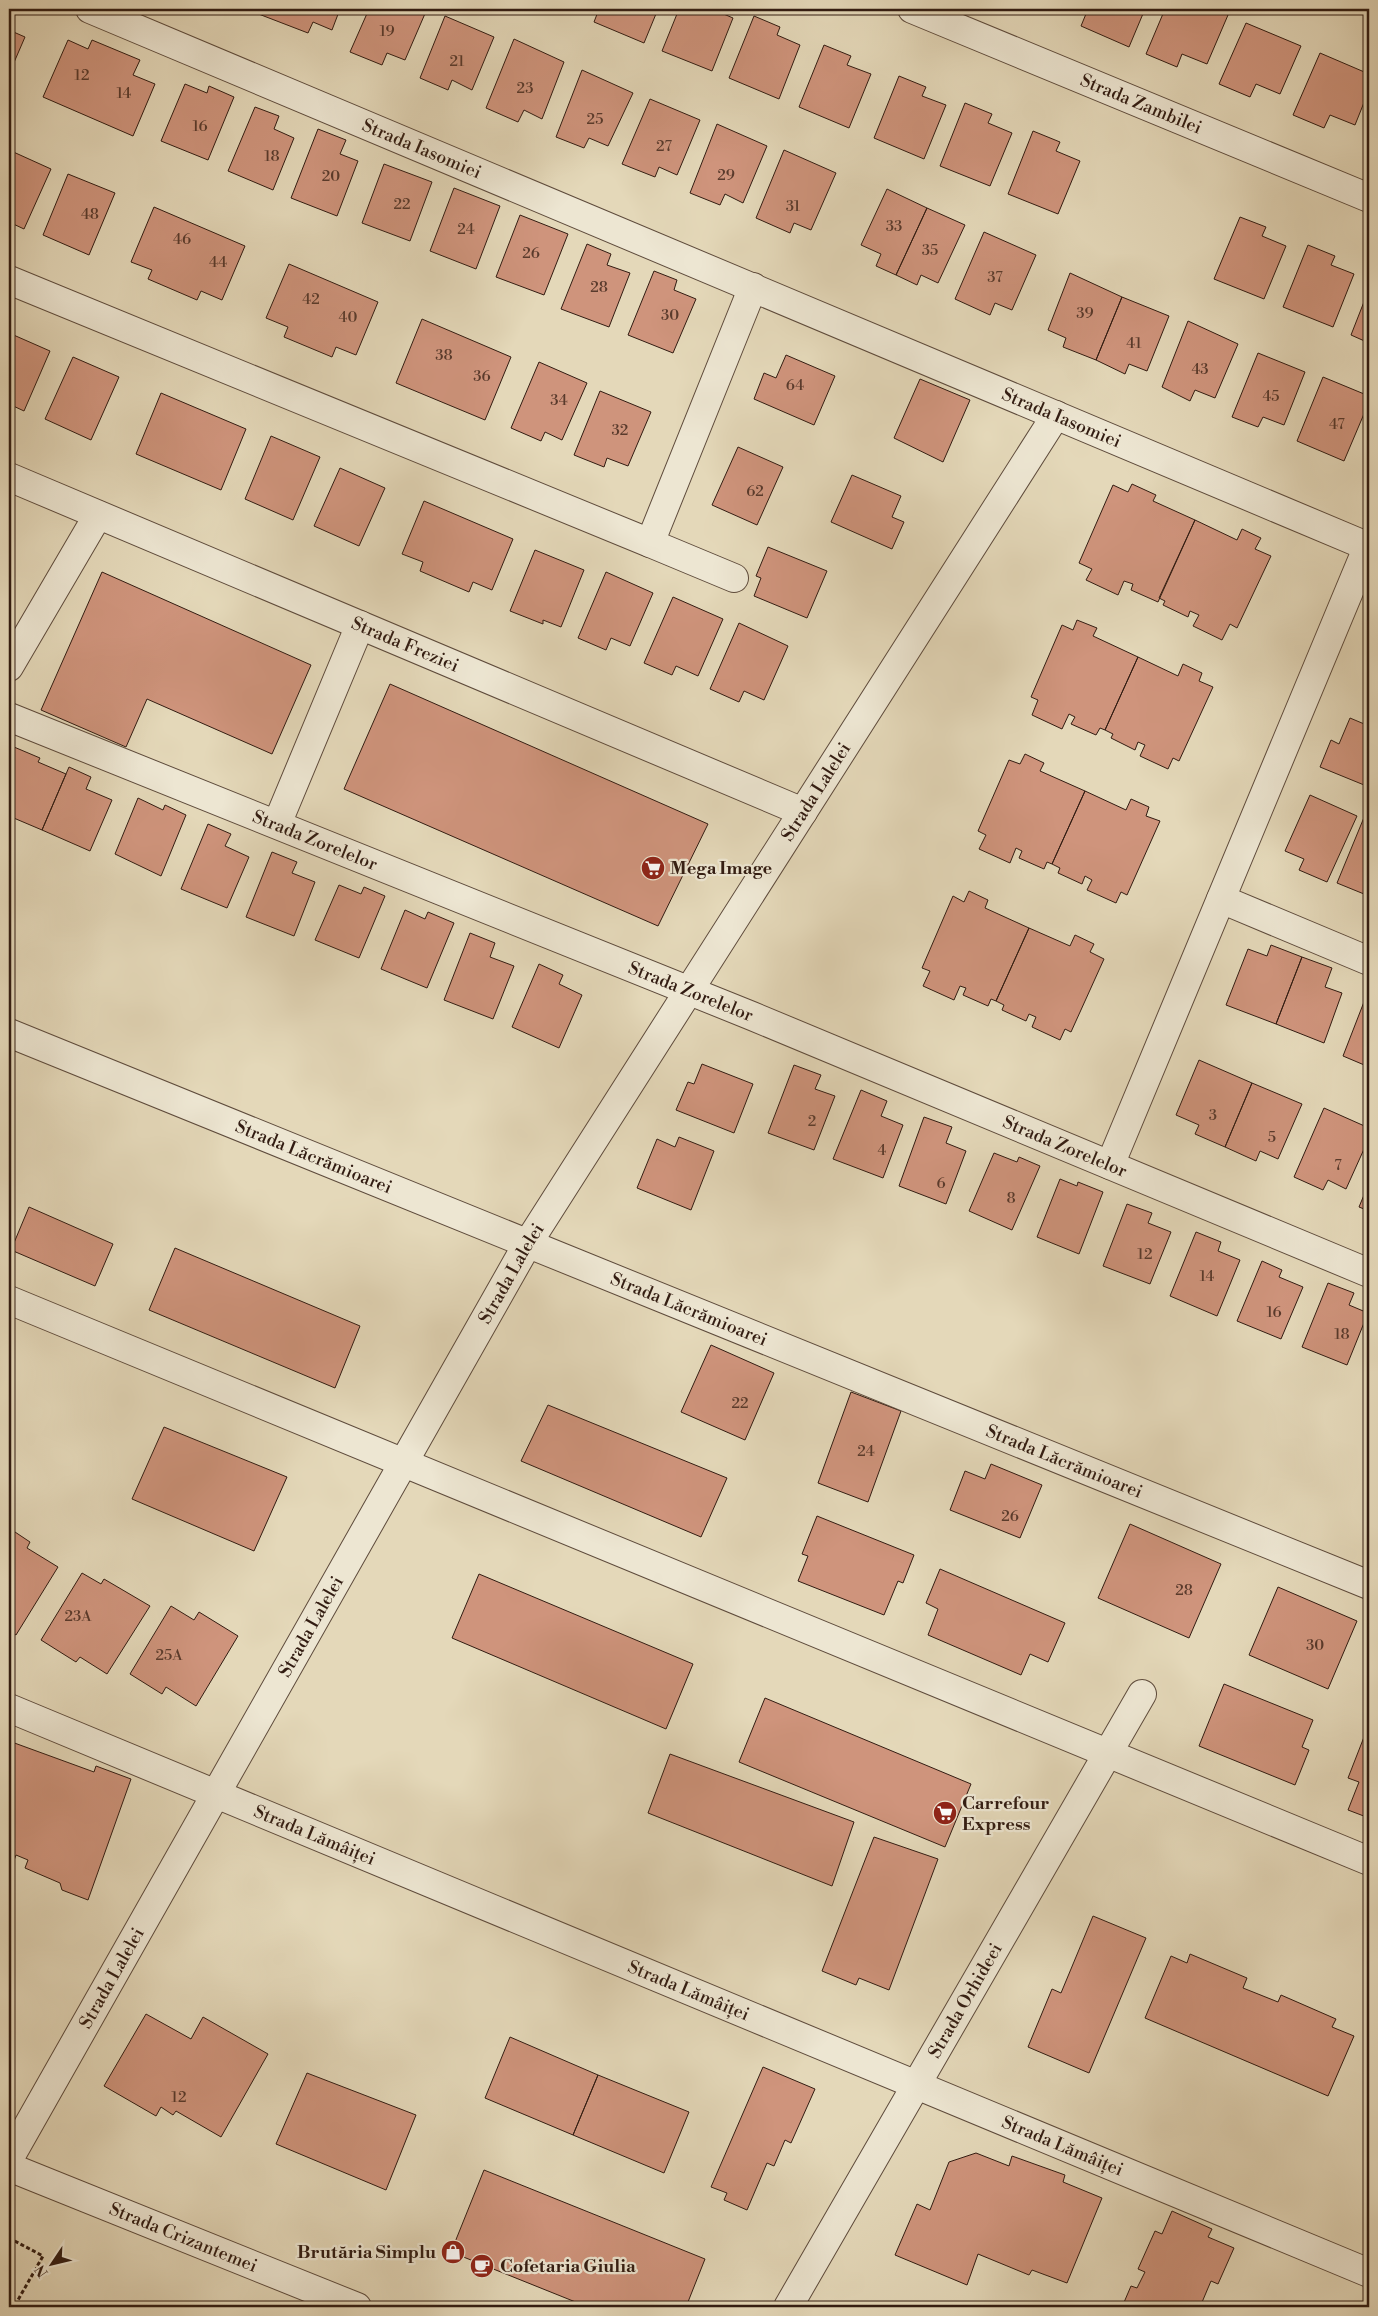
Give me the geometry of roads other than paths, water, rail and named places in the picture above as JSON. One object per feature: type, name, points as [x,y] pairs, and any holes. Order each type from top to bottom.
[{"type":"street","name":"Strada Iasomiei","points":[[90,9],[1369,546]]},
{"type":"street","name":"Strada Zambilei","points":[[912,9],[1369,198]]},
{"type":"street","points":[[9,280],[734,578]]},
{"type":"street","points":[[650,543],[753,287]]},
{"type":"street","name":"Strada Lalelei","points":[[9,2159],[528,1243],[1056,415]]},
{"type":"street","name":"Strada Freziei","points":[[9,477],[803,812]]},
{"type":"street","points":[[9,667],[98,515]]},
{"type":"street","points":[[1110,1165],[1369,546]]},
{"type":"street","points":[[277,824],[360,625]]},
{"type":"street","name":"Strada Zorelelor","points":[[9,717],[689,990],[1369,1273]]},
{"type":"street","points":[[1221,899],[1369,961]]},
{"type":"street","name":"Strada Lăcrămioarei","points":[[9,1033],[1369,1585]]},
{"type":"street","points":[[9,1300],[1369,1861]]},
{"type":"street","name":"Strada Orhideei","points":[[788,2307],[1142,1694]]},
{"type":"street","name":"Strada Lămâiței","points":[[9,1708],[1369,2273]]},
{"type":"street","name":"Strada Crizantemei","points":[[9,2167],[357,2307]]},
{"type":"place","name":"Mega Image","points":[[653,868]]},
{"type":"place","name":"Carrefour Express","points":[[945,1813]]},
{"type":"place","name":"Brutăria Simplu","points":[[453,2252]]},
{"type":"place","name":"Cofetaria Giulia","points":[[482,2266]]}]
